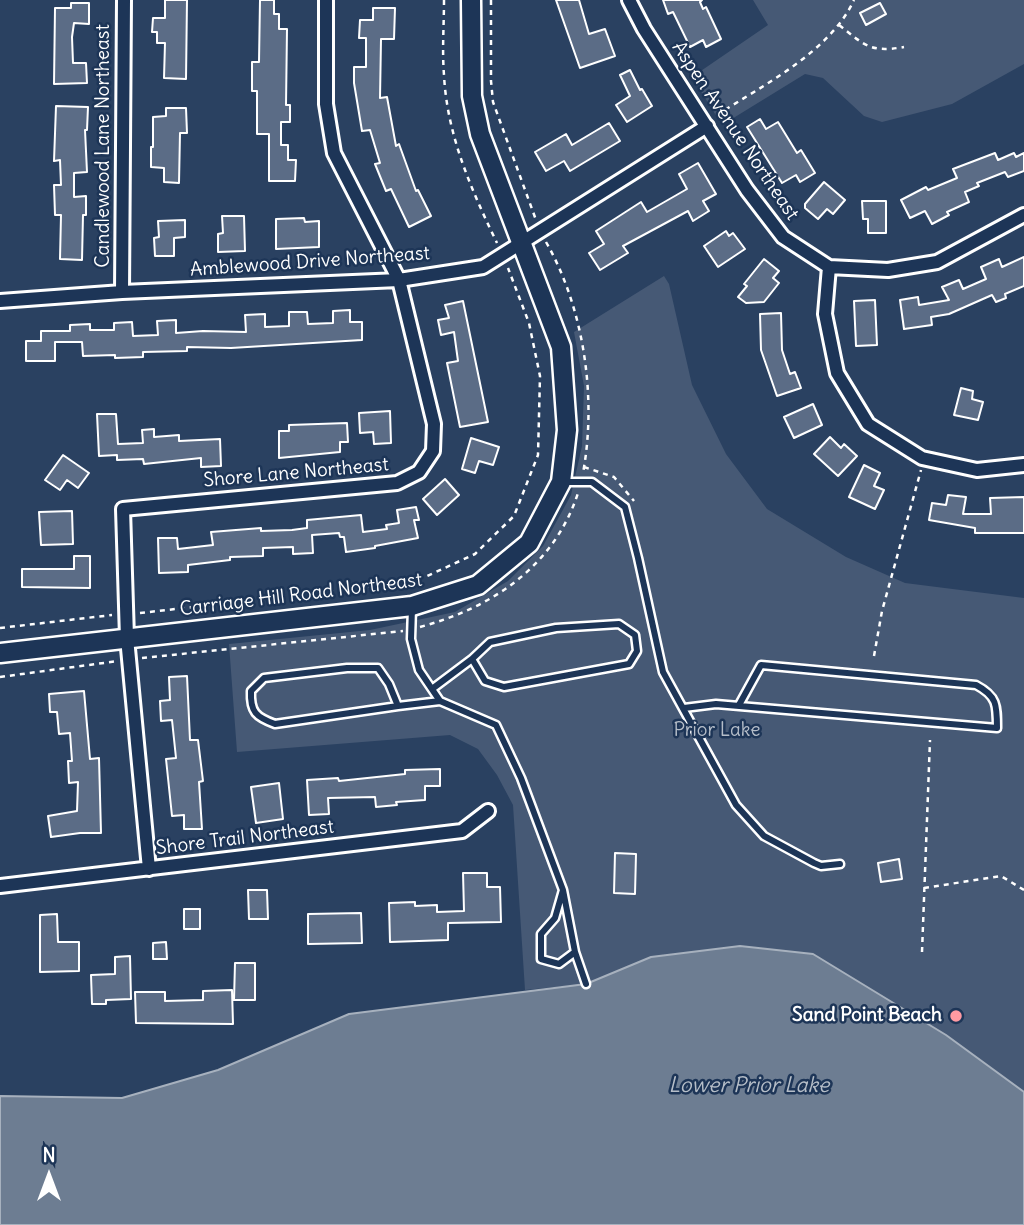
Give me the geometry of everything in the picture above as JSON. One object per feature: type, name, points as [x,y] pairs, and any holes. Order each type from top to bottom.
[{"type":"street","name":"Candlewood Lane Northeast","points":[[122,292],[124,0]]},
{"type":"street","name":"Shore Lane Northeast","points":[[149,869],[127,638],[123,509],[397,483],[419,472],[433,451],[434,424],[399,280],[334,153],[326,104],[326,0]]},
{"type":"street","name":"Carriage Hill Road Northeast","points":[[0,653],[412,606],[478,585],[529,543],[561,482],[567,430],[561,347],[480,134],[472,96],[471,0]]},
{"type":"street","name":"Aspen Avenue Northeast","points":[[629,0],[644,29],[747,190],[783,237],[829,267]]},
{"type":"street","name":"Amblewood Drive Northeast","points":[[0,301],[122,292],[399,280],[483,267],[706,125]]},
{"type":"street","points":[[1024,215],[937,262],[888,270],[829,267],[825,314],[837,373],[868,424],[922,458],[977,470],[1024,465]]},
{"type":"street","name":"Shore Trail Northeast","points":[[0,886],[462,831],[488,811]]},
{"type":"lane","points":[[561,482],[592,482],[625,507],[639,558],[663,672],[736,805],[764,836],[821,866],[840,864]]},
{"type":"lane","points":[[412,606],[411,639],[419,670],[440,701]]},
{"type":"lane","points":[[432,689],[490,642],[556,628],[619,624],[635,635],[637,651],[629,664],[504,687],[485,681],[472,659]]},
{"type":"lane","points":[[684,708],[716,704],[739,705],[997,728],[997,707],[990,692],[975,685],[761,665],[739,705]]},
{"type":"lane","points":[[398,706],[389,684],[378,668],[347,668],[264,678],[251,691],[251,707],[258,718],[275,724],[440,701],[496,725],[534,811],[563,890],[575,952],[586,984]]},
{"type":"lane","points":[[563,890],[555,918],[541,934],[541,959],[559,964],[575,952]]},
{"type":"path","points":[[0,628],[337,591],[425,577],[475,554],[514,516],[538,455],[540,376],[528,323],[503,255],[460,161],[448,111],[444,75],[444,0]]},
{"type":"path","points":[[706,125],[806,57],[839,25],[855,0]]},
{"type":"path","points":[[839,25],[870,48],[888,50],[904,47]]},
{"type":"path","points":[[874,656],[881,611],[921,474],[922,458]]},
{"type":"path","points":[[922,951],[930,740]]},
{"type":"path","points":[[924,888],[1001,876],[1024,890]]},
{"type":"green space","points":[[753,0],[1024,0],[1024,64],[952,104],[882,122],[864,116],[823,78],[805,74],[722,125],[692,77],[768,25]]},
{"type":"green space","name":"Prior Lake","points":[[664,276],[669,284],[692,385],[726,454],[767,509],[846,557],[905,583],[1024,598],[1024,1092],[946,1035],[813,954],[740,946],[651,957],[586,984],[525,990],[513,805],[497,775],[478,749],[450,735],[237,752],[229,644],[370,630],[455,612],[508,581],[543,546],[571,495],[582,446],[584,386],[574,332]]},
{"type":"water","name":"Lower Prior Lake","points":[[740,946],[813,954],[946,1035],[1024,1092],[1024,1225],[0,1225],[0,1096],[122,1098],[218,1070],[349,1014],[586,984],[651,957]]},
{"type":"building","points":[[165,0],[187,0],[186,79],[164,78],[165,43],[157,43],[157,32],[152,32],[153,18],[165,18]]},
{"type":"building","points":[[260,0],[274,0],[274,14],[279,14],[279,29],[287,29],[286,105],[290,105],[290,122],[281,122],[281,145],[288,145],[288,160],[296,160],[295,181],[269,181],[269,134],[257,134],[257,91],[252,91],[252,62],[259,62]]},
{"type":"building","points":[[556,0],[579,0],[589,34],[605,29],[615,56],[580,68]]},
{"type":"building","points":[[663,0],[702,0],[700,2],[703,9],[706,7],[721,39],[706,47],[703,40],[690,47],[673,12],[668,14]]},
{"type":"building","points":[[71,3],[89,3],[89,24],[74,23],[72,37],[73,63],[86,63],[87,83],[54,84],[55,8],[71,8]]},
{"type":"building","points":[[880,3],[886,14],[866,25],[860,13]]},
{"type":"building","points":[[373,8],[395,8],[394,39],[381,39],[380,98],[387,97],[396,146],[399,144],[416,191],[418,190],[431,216],[409,227],[391,189],[386,191],[375,164],[380,163],[370,130],[362,131],[354,83],[354,67],[366,67],[366,38],[359,38],[360,20],[373,20]]},
{"type":"building","points":[[630,70],[652,106],[627,122],[616,105],[630,96],[620,75]]},
{"type":"building","points":[[56,106],[88,107],[85,130],[87,172],[74,173],[74,197],[86,196],[82,260],[60,259],[61,215],[55,215],[54,185],[61,185],[60,160],[54,161]]},
{"type":"building","points":[[166,108],[186,108],[187,133],[180,133],[179,183],[164,182],[164,168],[151,167],[153,117],[166,116]]},
{"type":"building","points":[[760,119],[766,129],[778,122],[797,153],[801,150],[815,173],[800,182],[796,175],[782,183],[747,127]]},
{"type":"building","points":[[609,123],[620,141],[570,171],[564,161],[546,171],[535,152],[566,134],[572,145]]},
{"type":"building","points":[[995,153],[998,160],[1014,153],[1016,157],[1024,153],[1024,171],[1008,177],[1005,172],[977,183],[979,186],[965,192],[969,202],[947,212],[949,215],[932,224],[925,211],[910,218],[901,200],[926,187],[928,190],[957,178],[953,169]]},
{"type":"building","points":[[698,163],[716,194],[703,201],[709,211],[693,221],[688,211],[623,246],[628,253],[600,270],[589,253],[604,244],[596,231],[641,202],[647,212],[687,189],[679,174]]},
{"type":"building","points":[[824,182],[845,200],[833,214],[827,209],[818,219],[805,208],[805,204]]},
{"type":"building","points":[[862,201],[886,201],[886,233],[868,233],[868,219],[863,219]]},
{"type":"building","points":[[222,216],[244,216],[245,251],[218,252],[218,234],[223,233]]},
{"type":"building","points":[[304,218],[305,222],[319,221],[319,247],[276,249],[276,219]]},
{"type":"building","points":[[185,220],[185,237],[174,238],[174,256],[155,256],[154,238],[159,237],[158,221]]},
{"type":"building","points":[[726,231],[729,236],[733,233],[745,249],[718,267],[704,246]]},
{"type":"building","points":[[1024,257],[1024,286],[1005,294],[1006,298],[996,302],[992,295],[949,314],[931,317],[932,325],[904,329],[900,300],[918,297],[919,305],[949,300],[942,287],[959,280],[963,289],[986,279],[981,267],[999,259],[1002,267]]},
{"type":"building","points":[[764,259],[779,271],[773,278],[779,283],[764,302],[746,303],[738,297],[747,286],[744,284]]},
{"type":"building","points":[[875,300],[877,345],[856,346],[854,301]]},
{"type":"building","points":[[463,301],[488,422],[460,427],[447,363],[458,361],[454,332],[441,335],[438,320],[449,318],[445,305]]},
{"type":"building","points":[[350,310],[350,322],[362,322],[362,340],[231,348],[187,347],[187,351],[143,352],[143,357],[115,358],[115,355],[83,356],[82,342],[55,342],[55,361],[26,361],[26,341],[41,341],[41,331],[70,331],[70,325],[90,324],[90,330],[114,330],[114,323],[132,322],[133,336],[158,335],[157,321],[176,320],[176,333],[246,332],[245,315],[265,314],[265,327],[289,326],[289,312],[307,312],[308,324],[333,323],[333,311]]},
{"type":"building","points":[[781,313],[782,350],[790,374],[795,372],[801,388],[777,396],[761,350],[760,314]]},
{"type":"building","points":[[961,388],[973,391],[972,399],[983,402],[978,420],[954,415]]},
{"type":"building","points":[[813,404],[822,425],[794,438],[784,417]]},
{"type":"building","points":[[390,411],[391,443],[374,444],[373,432],[360,433],[359,413]]},
{"type":"building","points":[[97,414],[116,414],[118,444],[143,443],[142,430],[154,429],[154,437],[179,435],[179,441],[220,439],[221,466],[201,467],[201,458],[144,464],[143,459],[117,460],[117,455],[99,456]]},
{"type":"building","points":[[347,423],[348,442],[340,442],[340,452],[279,458],[279,431],[289,431],[289,425]]},
{"type":"building","points":[[830,437],[841,448],[844,444],[857,456],[838,476],[814,454]]},
{"type":"building","points":[[471,438],[499,447],[493,465],[479,461],[475,473],[462,469]]},
{"type":"building","points":[[63,455],[89,473],[78,488],[67,480],[60,490],[45,480]]},
{"type":"building","points":[[864,465],[880,473],[874,486],[884,490],[875,509],[849,497]]},
{"type":"building","points":[[445,479],[459,495],[437,515],[423,499]]},
{"type":"building","points":[[948,495],[966,497],[963,514],[991,514],[990,498],[1024,497],[1024,533],[975,533],[975,528],[929,520],[932,503],[946,505]]},
{"type":"building","points":[[416,507],[419,520],[414,520],[418,538],[346,552],[344,537],[340,537],[339,533],[312,535],[313,553],[293,554],[293,547],[263,548],[263,556],[230,557],[230,560],[188,565],[188,572],[159,573],[158,538],[177,538],[178,549],[213,545],[211,532],[261,528],[261,531],[292,530],[307,528],[307,520],[361,515],[363,532],[387,529],[386,525],[399,523],[397,510]]},
{"type":"building","points":[[72,511],[73,544],[41,545],[39,512]]},
{"type":"building","points":[[74,556],[90,556],[90,588],[22,587],[22,569],[74,569]]},
{"type":"building","points":[[187,676],[190,740],[198,740],[203,781],[199,782],[202,829],[184,829],[184,815],[172,816],[166,759],[176,758],[172,720],[161,721],[160,701],[170,700],[169,677]]},
{"type":"building","points":[[84,691],[90,759],[99,758],[101,833],[51,837],[48,816],[77,811],[78,782],[69,783],[68,761],[72,761],[70,733],[59,734],[57,712],[50,712],[49,694]]},
{"type":"building","points":[[440,769],[440,786],[425,786],[425,800],[396,802],[397,805],[376,807],[375,797],[328,798],[329,814],[309,815],[307,780],[338,778],[339,781],[405,774],[405,770]]},
{"type":"building","points":[[279,783],[283,819],[256,823],[251,787]]},
{"type":"building","points":[[615,853],[636,854],[635,894],[614,893]]},
{"type":"building","points":[[899,859],[902,879],[881,882],[878,863]]},
{"type":"building","points":[[463,873],[487,873],[487,887],[500,887],[501,922],[448,923],[448,940],[390,942],[389,903],[437,905],[437,912],[464,911]]},
{"type":"building","points":[[248,890],[267,890],[268,919],[249,919]]},
{"type":"building","points":[[184,909],[200,909],[200,929],[184,929]]},
{"type":"building","points":[[361,913],[362,943],[308,944],[308,914]]},
{"type":"building","points":[[57,914],[58,942],[79,942],[79,971],[40,972],[40,915]]},
{"type":"building","points":[[166,942],[167,959],[153,959],[153,943]]},
{"type":"building","points":[[130,956],[131,999],[106,1000],[106,1004],[92,1004],[91,975],[115,974],[115,957]]},
{"type":"building","points":[[235,963],[255,963],[255,1000],[234,1000]]},
{"type":"building","points":[[232,990],[233,1024],[136,1023],[135,992],[165,992],[165,1001],[203,1000],[203,991]]},
{"type":"place","name":"Sand Point Beach","points":[[956,1016]]}]
